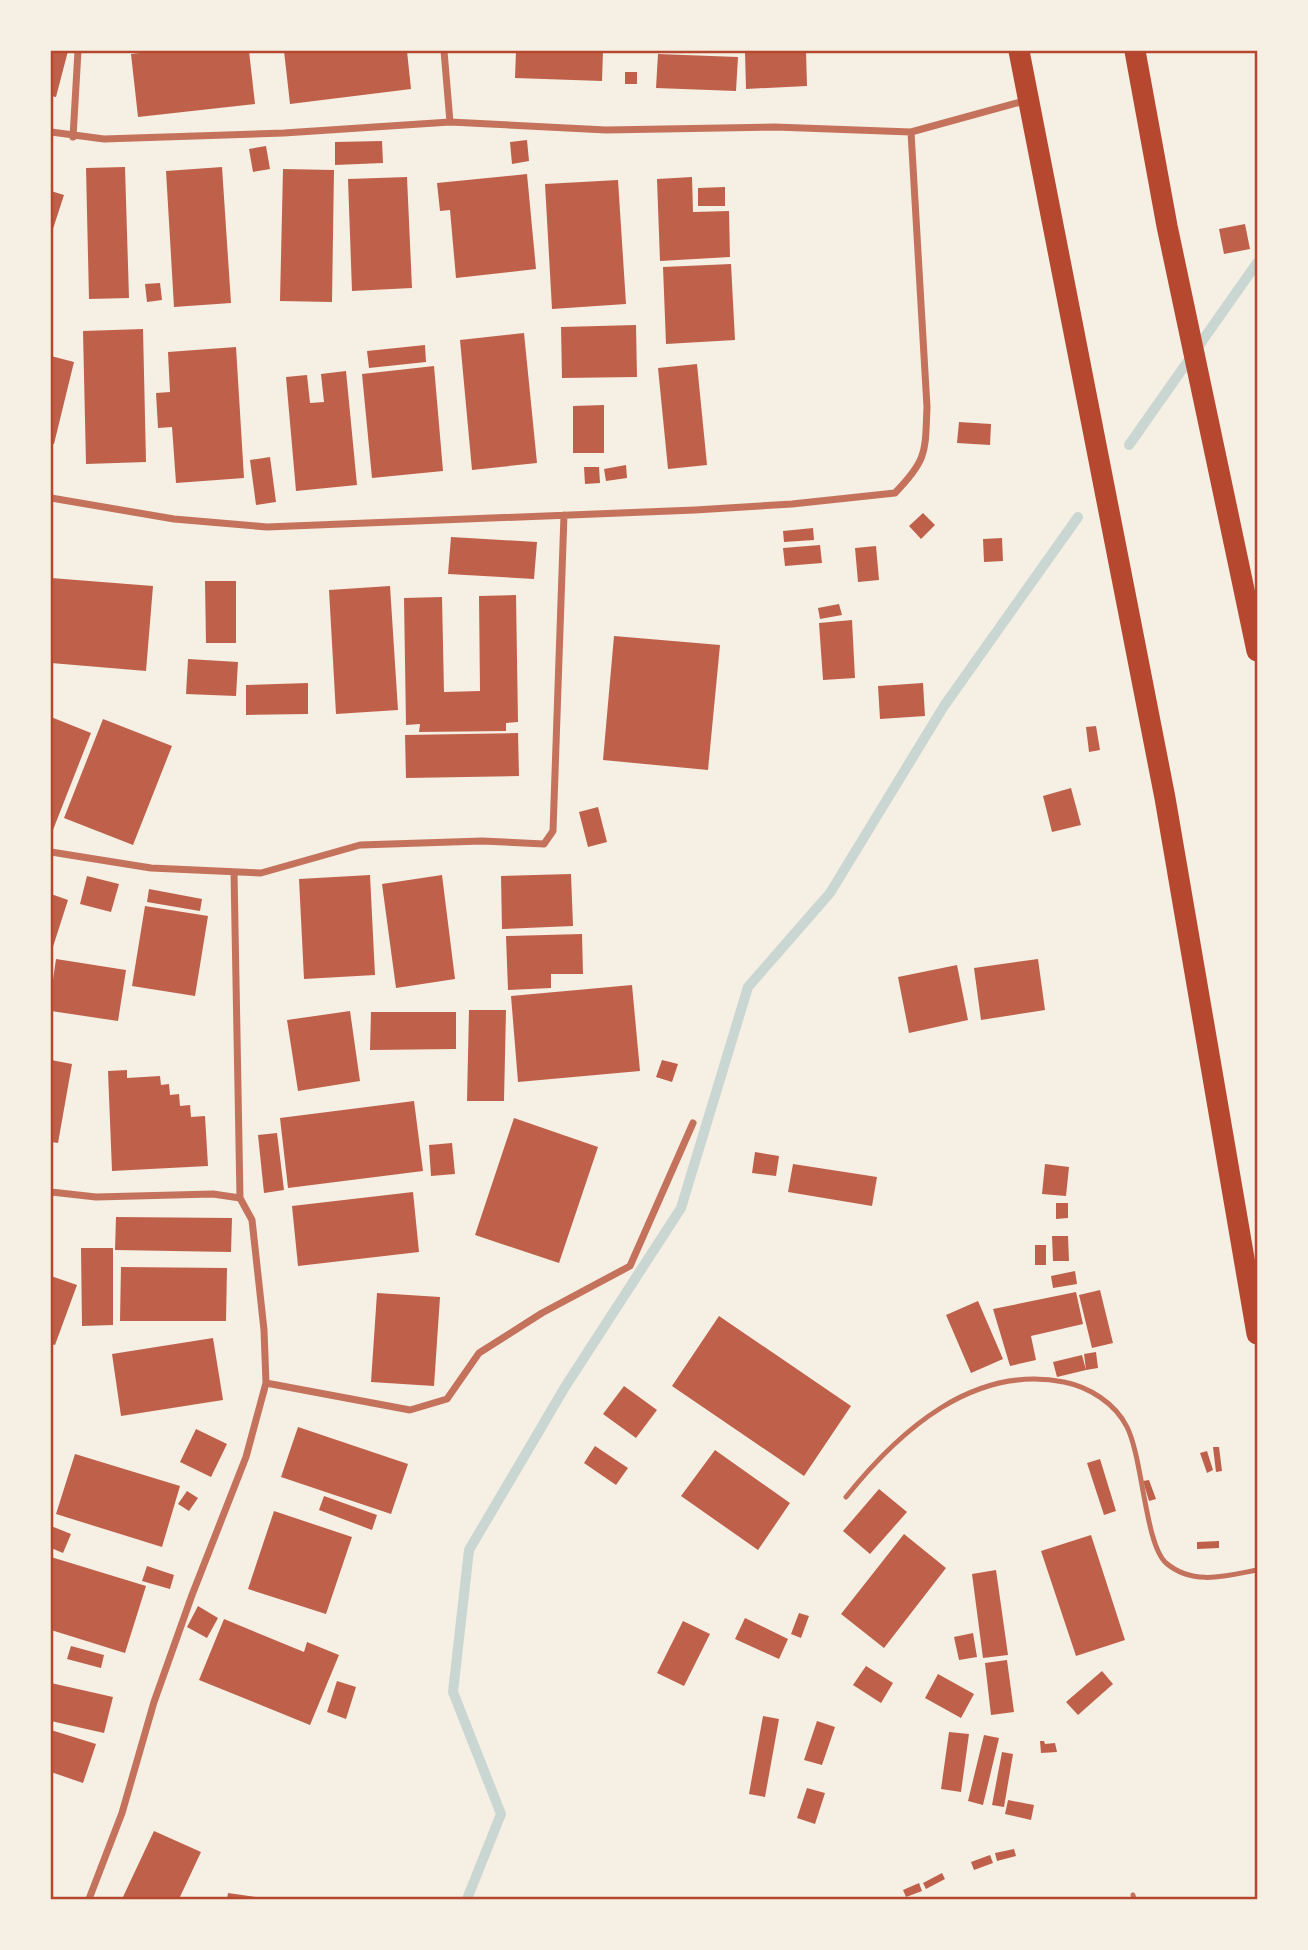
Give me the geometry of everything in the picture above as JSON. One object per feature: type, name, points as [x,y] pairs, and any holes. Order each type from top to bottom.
[{"type":"highway","points":[[1019,51],[1165,798],[1257,1344]]},
{"type":"highway","points":[[1135,51],[1167,226],[1257,651]]},
{"type":"street","points":[[73,136],[78,51]]},
{"type":"street","points":[[444,51],[450,122]]},
{"type":"street","points":[[51,132],[104,139],[284,133],[450,122],[606,130],[775,127],[911,132],[1028,100]]},
{"type":"street","points":[[51,498],[174,519],[267,527],[792,504],[895,493],[918,470],[925,448],[927,407],[911,132]]},
{"type":"street","points":[[51,852],[150,868],[261,873],[359,845],[482,841],[544,844],[553,831],[564,515]]},
{"type":"street","points":[[89,1899],[121,1813],[154,1702],[192,1595],[246,1457],[266,1383],[264,1331],[252,1220],[240,1198],[233,872]]},
{"type":"street","points":[[266,1383],[410,1410],[447,1399],[479,1353],[542,1313],[630,1266],[693,1123]]},
{"type":"street","points":[[51,1192],[96,1197],[214,1194],[240,1198]]},
{"type":"lane","points":[[846,1497],[901,1436],[951,1401],[973,1391],[1014,1381],[1044,1379],[1065,1382],[1085,1387],[1101,1398],[1126,1426],[1137,1455],[1155,1548],[1164,1561],[1176,1570],[1200,1578],[1257,1570]]},
{"type":"building","points":[[51,51],[68,51],[56,97],[51,96]]},
{"type":"building","points":[[157,51],[249,51],[255,104],[138,117],[131,54]]},
{"type":"building","points":[[284,51],[407,51],[411,89],[290,104]]},
{"type":"building","points":[[516,51],[603,51],[602,81],[515,78]]},
{"type":"building","points":[[806,51],[807,86],[746,89],[745,52]]},
{"type":"building","points":[[658,54],[738,57],[736,91],[656,88]]},
{"type":"building","points":[[625,72],[637,72],[637,84],[625,84]]},
{"type":"building","points":[[527,140],[529,161],[512,164],[510,142]]},
{"type":"building","points":[[382,141],[383,163],[335,165],[335,142]]},
{"type":"building","points":[[266,146],[270,169],[253,172],[249,149]]},
{"type":"building","points":[[125,167],[129,298],[89,299],[86,168]]},
{"type":"building","points":[[222,167],[231,303],[174,307],[166,171]]},
{"type":"building","points":[[283,169],[334,170],[332,302],[280,301]]},
{"type":"building","points":[[527,174],[536,269],[456,278],[450,210],[440,211],[437,183]]},
{"type":"building","points":[[407,177],[412,288],[352,291],[348,179]]},
{"type":"building","points":[[692,177],[693,212],[729,211],[730,257],[660,261],[657,179]]},
{"type":"building","points":[[618,180],[626,304],[552,309],[545,184]]},
{"type":"building","points":[[725,187],[725,206],[698,206],[698,188]]},
{"type":"building","points":[[51,191],[64,195],[51,235]]},
{"type":"building","points":[[1245,224],[1250,249],[1224,254],[1219,229]]},
{"type":"building","points":[[731,264],[735,340],[666,344],[663,267]]},
{"type":"building","points":[[160,283],[162,300],[147,302],[145,284]]},
{"type":"building","points":[[636,325],[637,377],[562,378],[561,327]]},
{"type":"building","points":[[143,329],[146,462],[86,464],[83,331]]},
{"type":"building","points":[[524,333],[537,463],[472,470],[460,340]]},
{"type":"building","points":[[425,345],[426,362],[369,368],[367,351]]},
{"type":"building","points":[[236,347],[244,478],[176,483],[172,427],[158,428],[156,393],[170,392],[168,352]]},
{"type":"building","points":[[51,356],[74,362],[54,444],[51,444]]},
{"type":"building","points":[[697,364],[707,465],[668,469],[658,368]]},
{"type":"building","points":[[434,366],[443,471],[372,478],[362,374]]},
{"type":"building","points":[[346,371],[357,485],[296,491],[286,377],[307,375],[310,403],[324,402],[321,374]]},
{"type":"building","points":[[604,405],[604,453],[573,453],[573,406]]},
{"type":"building","points":[[959,422],[991,424],[990,445],[957,443]]},
{"type":"building","points":[[270,457],[276,502],[256,505],[250,460]]},
{"type":"building","points":[[626,465],[627,478],[606,481],[604,469]]},
{"type":"building","points":[[584,467],[599,467],[600,483],[585,484]]},
{"type":"building","points":[[923,513],[935,525],[921,539],[909,526]]},
{"type":"building","points":[[813,528],[814,540],[784,542],[783,531]]},
{"type":"building","points":[[451,537],[537,542],[534,579],[448,574]]},
{"type":"building","points":[[1002,538],[1003,561],[984,562],[983,539]]},
{"type":"building","points":[[820,545],[822,563],[785,566],[783,548]]},
{"type":"building","points":[[876,546],[879,580],[858,582],[855,548]]},
{"type":"building","points":[[51,578],[153,586],[146,671],[51,663]]},
{"type":"building","points":[[205,581],[236,581],[236,643],[206,643]]},
{"type":"building","points":[[390,586],[398,710],[336,714],[329,590]]},
{"type":"building","points":[[516,595],[518,722],[506,723],[506,731],[419,732],[420,724],[406,725],[404,598],[442,597],[444,692],[480,691],[479,596]]},
{"type":"building","points":[[839,604],[842,615],[820,619],[818,608]]},
{"type":"building","points":[[852,620],[855,678],[823,680],[819,623]]},
{"type":"building","points":[[614,636],[720,645],[708,770],[603,760]]},
{"type":"building","points":[[188,659],[238,662],[236,696],[186,694]]},
{"type":"building","points":[[308,683],[308,714],[246,715],[246,685]]},
{"type":"building","points":[[923,683],[925,716],[880,719],[878,686]]},
{"type":"building","points":[[51,717],[91,733],[51,835]]},
{"type":"building","points":[[103,719],[172,746],[133,845],[64,818]]},
{"type":"building","points":[[1096,726],[1100,750],[1089,752],[1086,727]]},
{"type":"building","points":[[518,733],[519,776],[406,778],[405,735]]},
{"type":"building","points":[[1071,788],[1081,825],[1052,832],[1043,796]]},
{"type":"building","points":[[598,807],[607,842],[588,847],[579,812]]},
{"type":"building","points":[[571,874],[573,926],[502,929],[501,876]]},
{"type":"building","points":[[370,875],[375,975],[304,979],[299,879]]},
{"type":"building","points":[[442,875],[455,979],[396,988],[382,884]]},
{"type":"building","points":[[87,876],[119,884],[111,912],[80,904]]},
{"type":"building","points":[[149,889],[202,899],[200,911],[147,902]]},
{"type":"building","points":[[51,894],[68,900],[51,953]]},
{"type":"building","points":[[145,906],[208,916],[195,996],[132,986]]},
{"type":"building","points":[[582,934],[583,974],[551,974],[551,988],[508,990],[506,936]]},
{"type":"building","points":[[56,959],[126,970],[118,1021],[51,1011]]},
{"type":"building","points":[[1038,959],[1045,1010],[981,1020],[974,968]]},
{"type":"building","points":[[957,965],[968,1020],[909,1033],[898,977]]},
{"type":"building","points":[[632,985],[640,1071],[518,1082],[511,996]]},
{"type":"building","points":[[469,1010],[506,1010],[504,1101],[467,1101]]},
{"type":"building","points":[[350,1011],[360,1081],[298,1091],[287,1020]]},
{"type":"building","points":[[371,1012],[456,1012],[456,1049],[370,1050]]},
{"type":"building","points":[[51,1060],[72,1064],[58,1143],[51,1142]]},
{"type":"building","points":[[662,1060],[678,1064],[672,1082],[656,1077]]},
{"type":"building","points":[[127,1070],[127,1078],[160,1076],[161,1085],[169,1084],[170,1095],[179,1094],[180,1106],[190,1105],[191,1117],[205,1116],[208,1166],[112,1171],[108,1071]]},
{"type":"building","points":[[414,1101],[423,1171],[288,1188],[280,1118]]},
{"type":"building","points":[[514,1118],[598,1147],[559,1263],[475,1235]]},
{"type":"building","points":[[277,1133],[284,1190],[264,1193],[258,1135]]},
{"type":"building","points":[[452,1143],[455,1174],[431,1176],[429,1145]]},
{"type":"building","points":[[755,1152],[779,1156],[776,1176],[752,1173]]},
{"type":"building","points":[[793,1164],[877,1177],[872,1206],[788,1192]]},
{"type":"building","points":[[1045,1164],[1069,1167],[1066,1196],[1042,1194]]},
{"type":"building","points":[[413,1192],[419,1252],[298,1266],[292,1206]]},
{"type":"building","points":[[1056,1203],[1068,1203],[1068,1218],[1056,1219]]},
{"type":"building","points":[[116,1217],[232,1218],[231,1252],[115,1250]]},
{"type":"building","points":[[1052,1236],[1068,1236],[1069,1261],[1053,1261]]},
{"type":"building","points":[[1035,1245],[1046,1245],[1046,1265],[1035,1265]]},
{"type":"building","points":[[81,1248],[113,1248],[113,1325],[82,1326]]},
{"type":"building","points":[[121,1267],[227,1268],[226,1321],[120,1321]]},
{"type":"building","points":[[1075,1271],[1077,1284],[1053,1288],[1051,1276]]},
{"type":"building","points":[[51,1276],[77,1285],[55,1345],[51,1344]]},
{"type":"building","points":[[1100,1290],[1113,1343],[1092,1348],[1079,1295]]},
{"type":"building","points":[[1076,1292],[1083,1324],[1031,1336],[1036,1360],[1010,1366],[993,1309]]},
{"type":"building","points":[[377,1293],[440,1297],[434,1386],[371,1382]]},
{"type":"building","points":[[978,1301],[1003,1359],[971,1373],[946,1315]]},
{"type":"building","points":[[719,1316],[851,1406],[804,1476],[672,1386]]},
{"type":"building","points":[[213,1338],[223,1400],[121,1416],[112,1354]]},
{"type":"building","points":[[1096,1352],[1098,1368],[1086,1370],[1084,1354]]},
{"type":"building","points":[[1082,1355],[1086,1370],[1057,1377],[1053,1362]]},
{"type":"building","points":[[624,1386],[657,1410],[636,1438],[603,1414]]},
{"type":"building","points":[[298,1427],[408,1464],[391,1514],[281,1477]]},
{"type":"building","points":[[196,1429],[227,1444],[211,1477],[180,1462]]},
{"type":"building","points":[[595,1446],[628,1468],[616,1485],[584,1463]]},
{"type":"building","points":[[1213,1447],[1219,1447],[1222,1471],[1216,1472]]},
{"type":"building","points":[[715,1450],[790,1503],[758,1550],[681,1496]]},
{"type":"building","points":[[1207,1451],[1213,1470],[1207,1473],[1200,1453]]},
{"type":"building","points":[[75,1454],[180,1486],[162,1547],[56,1514]]},
{"type":"building","points":[[1100,1459],[1116,1511],[1104,1515],[1087,1463]]},
{"type":"building","points":[[1149,1480],[1156,1499],[1149,1501],[1143,1481]]},
{"type":"building","points":[[879,1489],[907,1512],[870,1554],[843,1531]]},
{"type":"building","points":[[187,1491],[198,1498],[189,1511],[178,1504]]},
{"type":"building","points":[[324,1496],[377,1515],[372,1530],[319,1510]]},
{"type":"building","points":[[274,1511],[352,1537],[326,1614],[248,1589]]},
{"type":"building","points":[[51,1526],[71,1534],[63,1553],[51,1548]]},
{"type":"building","points":[[904,1534],[946,1568],[884,1648],[841,1614]]},
{"type":"building","points":[[1091,1535],[1125,1640],[1076,1656],[1041,1551]]},
{"type":"building","points":[[1219,1541],[1219,1548],[1197,1549],[1197,1542]]},
{"type":"building","points":[[51,1557],[146,1586],[125,1653],[51,1630]]},
{"type":"building","points":[[147,1566],[174,1575],[170,1589],[142,1581]]},
{"type":"building","points":[[996,1570],[1008,1655],[983,1658],[972,1574]]},
{"type":"building","points":[[198,1606],[218,1618],[207,1638],[187,1627]]},
{"type":"building","points":[[799,1613],[809,1616],[801,1638],[791,1634]]},
{"type":"building","points":[[745,1618],[788,1639],[779,1659],[735,1639]]},
{"type":"building","points":[[224,1619],[304,1652],[307,1642],[339,1655],[310,1725],[199,1680]]},
{"type":"building","points":[[683,1621],[710,1634],[684,1686],[657,1673]]},
{"type":"building","points":[[973,1633],[977,1657],[959,1660],[954,1637]]},
{"type":"building","points":[[71,1646],[104,1655],[101,1668],[67,1659]]},
{"type":"building","points":[[1007,1660],[1014,1712],[991,1715],[985,1663]]},
{"type":"building","points":[[866,1666],[893,1683],[881,1703],[853,1685]]},
{"type":"building","points":[[1102,1671],[1113,1684],[1078,1715],[1066,1702]]},
{"type":"building","points":[[938,1674],[974,1694],[961,1718],[925,1698]]},
{"type":"building","points":[[337,1681],[356,1687],[346,1719],[327,1712]]},
{"type":"building","points":[[51,1683],[113,1697],[104,1733],[51,1721]]},
{"type":"building","points":[[763,1716],[779,1719],[765,1797],[749,1794]]},
{"type":"building","points":[[817,1721],[835,1727],[822,1765],[804,1760]]},
{"type":"building","points":[[51,1730],[96,1744],[83,1783],[51,1772]]},
{"type":"building","points":[[949,1732],[969,1734],[961,1792],[941,1789]]},
{"type":"building","points":[[984,1735],[999,1738],[983,1805],[968,1801]]},
{"type":"building","points":[[1040,1741],[1045,1744],[1055,1743],[1057,1752],[1041,1753]]},
{"type":"building","points":[[1002,1752],[1013,1754],[1004,1807],[992,1805]]},
{"type":"building","points":[[807,1788],[825,1793],[815,1824],[797,1818]]},
{"type":"building","points":[[1008,1800],[1034,1805],[1031,1820],[1005,1814]]},
{"type":"building","points":[[154,1831],[201,1852],[179,1899],[122,1899]]},
{"type":"building","points":[[1014,1849],[1016,1856],[997,1861],[995,1853]]},
{"type":"building","points":[[990,1855],[993,1863],[974,1870],[971,1862]]},
{"type":"building","points":[[942,1873],[945,1879],[926,1889],[923,1883]]},
{"type":"building","points":[[919,1883],[922,1891],[906,1897],[903,1890]]},
{"type":"building","points":[[228,1893],[263,1898],[263,1899],[227,1899]]},
{"type":"waterway","points":[[1129,445],[1257,263]]},
{"type":"waterway","points":[[467,1899],[501,1814],[453,1692],[469,1550],[565,1387],[681,1208],[748,987],[830,893],[944,706],[1078,517]]}]
